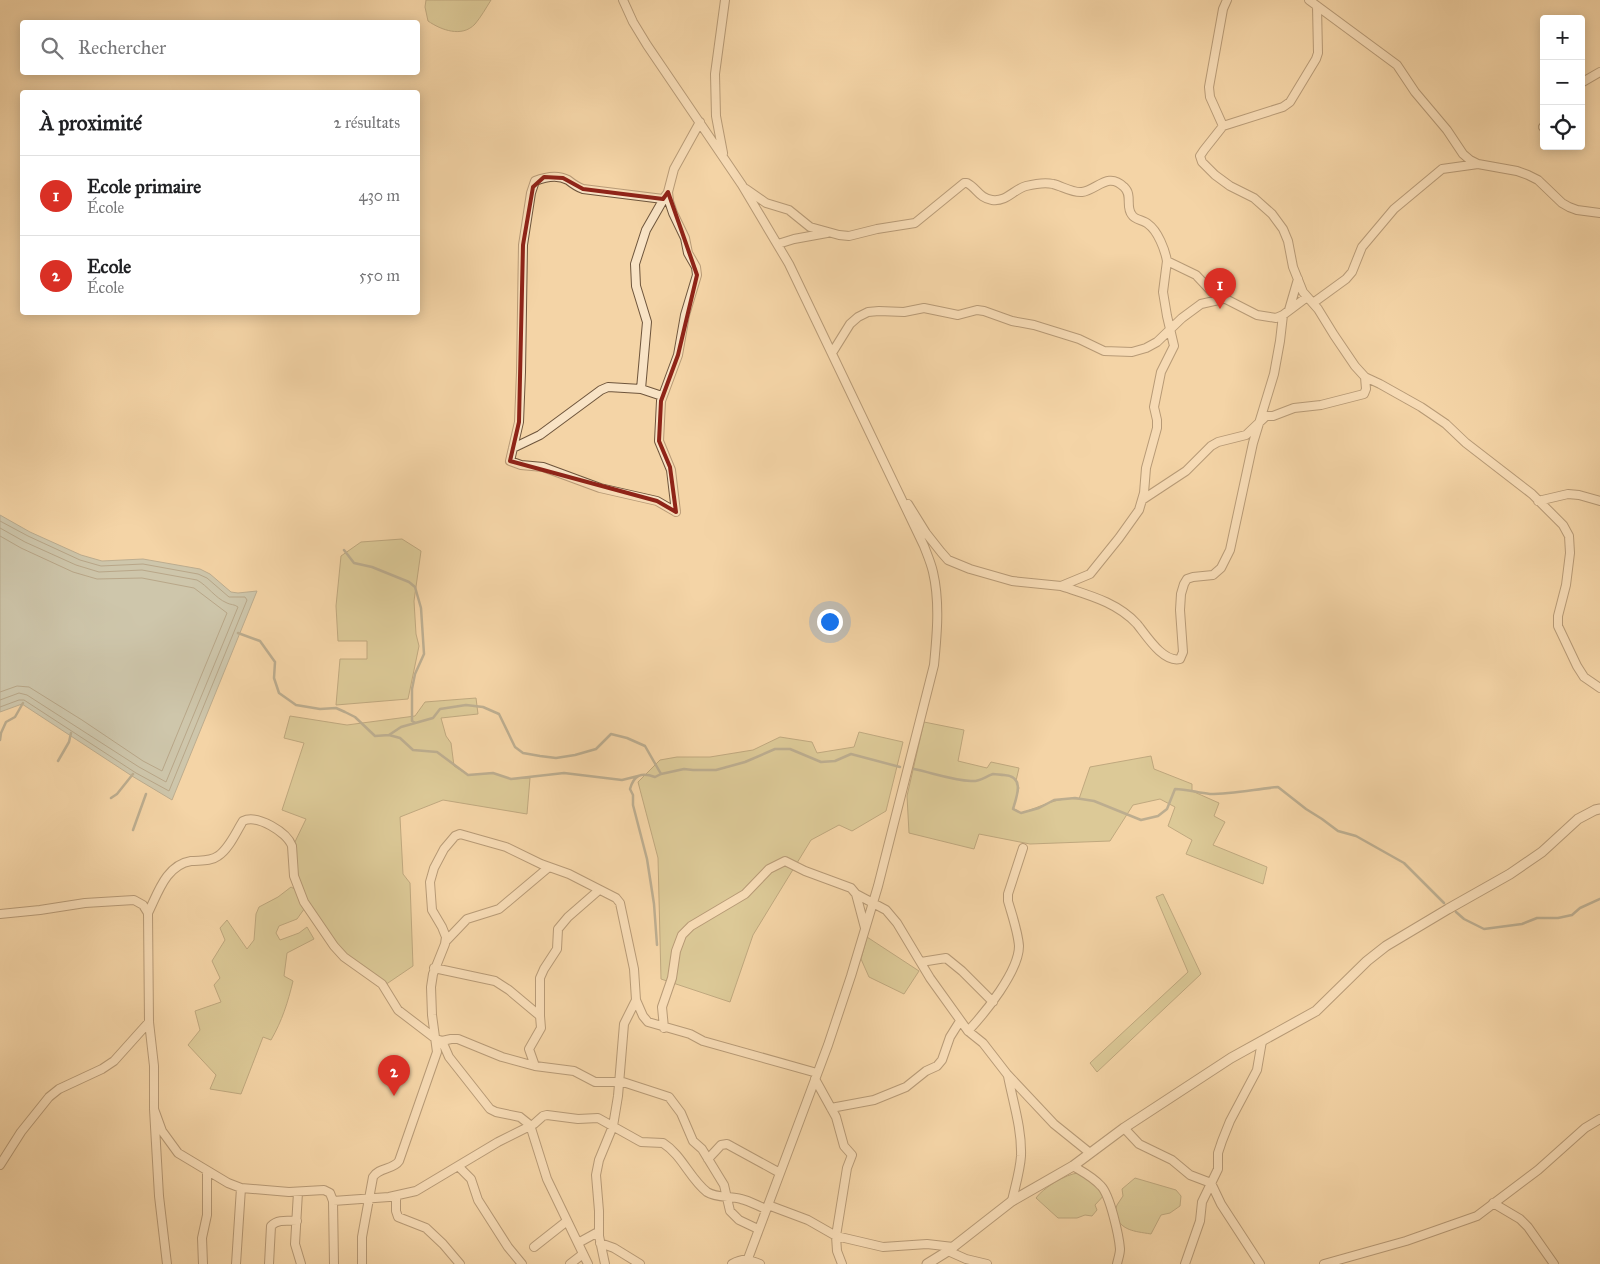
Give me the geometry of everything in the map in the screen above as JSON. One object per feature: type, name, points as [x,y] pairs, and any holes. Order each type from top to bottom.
[{"type":"street","points":[[622,0],[633,22],[742,185],[789,264],[898,490],[933,570],[937,594],[938,629],[934,665],[873,904],[840,1010],[747,1261]]},
{"type":"street","points":[[724,158],[716,116],[715,74],[725,0]]},
{"type":"street","points":[[1223,126],[1210,98],[1209,87],[1223,9],[1227,0]]},
{"type":"street","points":[[1309,0],[1397,65],[1415,92],[1447,130],[1463,154],[1478,164]]},
{"type":"street","points":[[1317,6],[1318,54],[1290,102],[1284,107],[1223,126],[1200,156],[1202,162],[1215,175],[1230,186],[1254,198],[1272,214],[1283,229],[1298,279],[1307,297],[1355,366],[1365,377],[1446,424],[1466,443],[1538,500],[1564,525],[1569,536],[1570,552],[1566,585],[1558,616],[1558,626],[1584,677],[1600,688]]},
{"type":"street","points":[[1585,81],[1600,72]]},
{"type":"street","points":[[641,389],[647,322],[636,286],[635,264],[646,230],[668,192],[674,169],[700,122]]},
{"type":"street","points":[[1313,303],[1346,280],[1352,272],[1362,247],[1394,209],[1442,169],[1478,164],[1517,171],[1538,180],[1562,203],[1569,207],[1600,213]]},
{"type":"street","points":[[663,199],[578,187],[563,178],[556,177],[544,177],[535,181],[531,193],[524,245],[521,328],[522,372],[519,422],[510,461],[543,467],[600,488],[657,501],[669,506],[676,512],[671,470],[659,441],[662,396],[678,355],[685,315],[697,275],[696,267],[688,253],[685,238],[673,213],[668,192]]},
{"type":"street","points":[[742,185],[766,203],[789,210],[810,227],[849,236],[915,223],[931,212],[964,183],[973,186],[981,196],[995,200],[1008,197],[1022,187],[1052,183],[1080,192],[1104,182],[1112,181],[1121,184],[1126,190],[1129,196],[1132,217],[1149,224],[1167,261],[1163,292],[1169,330],[1174,346],[1161,372],[1154,407],[1157,428],[1146,468],[1139,510],[1132,522],[1093,571],[1061,586]]},
{"type":"street","points":[[778,244],[831,232]]},
{"type":"street","points":[[1167,261],[1192,272],[1199,277],[1209,290],[1257,315],[1276,318],[1307,297]]},
{"type":"street","points":[[898,490],[932,542],[948,560],[970,569],[1012,581],[1061,586],[1100,599],[1136,624],[1154,646],[1170,658],[1180,659],[1183,652],[1180,610],[1184,584],[1187,579],[1193,577],[1213,575],[1221,568],[1230,550],[1251,452],[1274,374],[1286,312],[1298,279]]},
{"type":"street","points":[[832,353],[850,324],[868,312],[879,310],[904,312],[924,308],[958,316],[977,310],[984,311],[1012,321],[1034,325],[1079,339],[1099,349],[1111,352],[1140,350],[1157,342],[1201,304],[1223,298]]},
{"type":"street","points":[[1142,500],[1186,471],[1212,446],[1218,442],[1246,435],[1259,425],[1266,416],[1273,416],[1294,408],[1321,405],[1364,394],[1366,389],[1365,377]]},
{"type":"street","points":[[513,448],[540,435],[600,390],[608,387],[641,389],[662,396]]},
{"type":"street","points":[[1538,500],[1568,494],[1600,501]]},
{"type":"street","points":[[927,1264],[951,1249],[1012,1201],[1073,1166],[1124,1128],[1231,1058],[1316,1011],[1386,946],[1510,874],[1542,852],[1578,819],[1600,809]]},
{"type":"street","points":[[167,1264],[159,1196],[154,1109],[154,1066],[149,1022],[148,914],[164,881],[173,869],[192,861],[202,862],[220,855],[243,821],[247,819],[253,819],[279,830],[290,841],[294,876],[304,902],[334,946],[344,957],[382,984],[398,1010],[439,1040],[458,1039],[502,1057],[535,1066],[574,1071],[595,1082],[619,1081],[662,1093],[669,1097],[681,1113],[693,1141],[708,1159],[726,1188],[728,1207],[734,1216],[758,1229]]},
{"type":"street","points":[[446,941],[444,931],[432,910],[430,882],[441,855],[448,844],[460,834],[506,847],[569,874],[616,898],[620,903],[634,969],[636,1000],[648,1022],[816,1076],[838,1122],[844,1146],[851,1153],[852,1157],[847,1168],[836,1236],[842,1264]]},
{"type":"street","points":[[968,1031],[993,1002],[1012,968],[1018,950],[1019,943],[1008,901],[1008,894],[1023,848]]},
{"type":"street","points":[[664,1028],[662,1007],[672,978],[676,951],[682,935],[690,926],[745,894],[771,867],[781,862],[789,862],[805,871],[851,888],[856,894],[873,904],[882,906],[897,923],[968,1031],[983,1044],[1007,1074],[1054,1124],[1090,1153]]},
{"type":"street","points":[[549,867],[499,909],[468,919],[446,941],[434,968],[431,993],[432,1015],[439,1040],[449,1057],[490,1109],[520,1118],[530,1125],[547,1179],[588,1264]]},
{"type":"street","points":[[535,1066],[529,1049],[541,1028],[540,978],[557,950],[558,929],[568,917],[600,890]]},
{"type":"street","points":[[856,894],[865,928]]},
{"type":"street","points":[[0,914],[85,903],[134,900],[143,905],[148,914]]},
{"type":"street","points":[[921,962],[946,958],[993,1002]]},
{"type":"street","points":[[434,968],[495,981],[540,1016]]},
{"type":"street","points":[[605,1264],[598,1232],[597,1167],[613,1126],[624,1024],[636,1000]]},
{"type":"street","points":[[831,1108],[874,1100],[906,1087],[937,1066],[942,1060],[950,1037],[960,1021]]},
{"type":"street","points":[[0,1165],[21,1132],[49,1097],[59,1089],[102,1069],[114,1061],[149,1022]]},
{"type":"street","points":[[362,1264],[362,1237],[368,1197],[375,1174],[396,1165],[400,1161],[435,1058],[439,1040]]},
{"type":"street","points":[[1185,1264],[1200,1221],[1202,1202],[1218,1170],[1218,1153],[1222,1141],[1257,1070],[1262,1041]]},
{"type":"street","points":[[1007,1074],[1021,1142],[1020,1166],[1012,1201]]},
{"type":"street","points":[[154,1109],[162,1131],[178,1153],[208,1172],[241,1188],[298,1192],[324,1190],[330,1193],[333,1201],[334,1264]]},
{"type":"street","points":[[333,1201],[396,1196],[416,1191],[534,1124],[546,1115],[578,1119],[598,1118],[641,1142],[660,1142],[665,1144],[705,1191],[714,1195],[746,1200],[808,1220],[836,1236],[888,1248],[927,1244],[951,1249],[966,1259],[987,1264]]},
{"type":"street","points":[[1324,1264],[1406,1241],[1477,1216],[1538,1170],[1585,1128],[1600,1119]]},
{"type":"street","points":[[1124,1128],[1139,1144],[1172,1160],[1190,1175],[1211,1183],[1221,1204],[1260,1264]]},
{"type":"street","points":[[708,1159],[720,1145],[727,1144],[780,1173]]},
{"type":"street","points":[[458,1166],[471,1179],[478,1200],[508,1247],[522,1264]]},
{"type":"street","points":[[1073,1166],[1089,1175],[1102,1186],[1106,1193],[1118,1233],[1120,1250],[1117,1264]]},
{"type":"street","points":[[203,1264],[202,1238],[207,1215],[208,1172]]},
{"type":"street","points":[[236,1264],[241,1188]]},
{"type":"street","points":[[298,1192],[295,1244],[301,1264]]},
{"type":"street","points":[[396,1196],[398,1217],[426,1228],[460,1264]]},
{"type":"street","points":[[1493,1203],[1528,1227],[1554,1264]]},
{"type":"street","points":[[269,1264],[271,1226],[275,1222],[297,1221]]},
{"type":"street","points":[[534,1247],[567,1221]]},
{"type":"street","points":[[578,1242],[598,1232]]},
{"type":"street","points":[[600,1243],[614,1248],[640,1264]]},
{"type":"street","points":[[570,1264],[583,1254]]},
{"type":"street","points":[[448,1264],[453,1256]]},
{"type":"street","points":[[732,1264],[741,1259],[760,1264]]},
{"type":"highlighted area","points":[[544,177],[563,178],[583,189],[663,199],[668,192],[697,275],[678,355],[661,401],[659,441],[670,467],[676,512],[657,501],[510,461],[519,422],[523,245],[533,187]]},
{"type":"shaded area","points":[[426,0],[491,0],[475,24],[464,31],[458,32],[445,30],[428,21],[425,7]]},
{"type":"shaded area","points":[[402,539],[421,551],[414,601],[416,634],[419,646],[408,699],[336,705],[340,659],[367,659],[367,641],[338,641],[336,606],[341,556],[361,542]]},
{"type":"shaded area","points":[[476,698],[478,714],[441,718],[446,736],[451,743],[454,766],[468,775],[493,773],[511,779],[530,778],[527,814],[443,800],[400,817],[403,874],[410,883],[413,966],[385,985],[333,942],[307,905],[297,919],[279,926],[276,933],[280,940],[299,933],[307,927],[314,939],[287,953],[284,976],[293,981],[275,1033],[271,1040],[263,1037],[241,1094],[210,1089],[216,1075],[188,1045],[200,1030],[195,1011],[221,1002],[214,985],[220,978],[212,961],[225,940],[220,928],[227,920],[247,949],[254,940],[256,914],[259,907],[278,897],[291,887],[302,893],[297,882],[293,846],[306,819],[282,810],[304,743],[284,738],[290,716],[347,725],[415,716],[425,702]]},
{"type":"shaded area","points":[[924,722],[964,730],[958,761],[987,768],[991,762],[1019,768],[1016,781],[1019,788],[1013,808],[1021,813],[1064,799],[1079,799],[1090,767],[1151,756],[1154,769],[1192,784],[1192,791],[1219,803],[1214,816],[1225,822],[1213,845],[1267,867],[1263,884],[1186,854],[1192,840],[1168,826],[1175,807],[1160,799],[1133,805],[1110,841],[1030,844],[979,834],[974,849],[909,833],[907,796]]},
{"type":"shaded area","points":[[859,732],[903,742],[886,811],[852,831],[839,825],[811,840],[753,935],[730,1002],[661,979],[658,858],[638,782],[660,760],[677,757],[710,757],[753,750],[780,737],[812,742],[817,753],[854,747]]},
{"type":"shaded area","points":[[1163,894],[1201,974],[1097,1072],[1090,1063],[1188,972],[1156,897]]},
{"type":"shaded area","points":[[867,937],[919,971],[904,994],[869,977],[861,959]]},
{"type":"shaded area","points":[[1078,1173],[1090,1178],[1106,1193],[1095,1205],[1097,1210],[1092,1216],[1058,1218],[1036,1198],[1055,1182]]},
{"type":"shaded area","points":[[1135,1178],[1176,1190],[1181,1196],[1180,1206],[1170,1213],[1161,1215],[1151,1234],[1134,1231],[1125,1227],[1114,1215],[1117,1205],[1123,1196],[1122,1189]]},
{"type":"water","points":[[0,515],[30,532],[81,555],[102,561],[143,559],[200,569],[210,574],[231,592],[257,591],[172,800],[22,704],[0,712]]},
{"type":"waterway","points":[[344,550],[354,563],[372,567],[409,582],[415,587],[421,608],[424,654],[415,674],[412,689],[412,721],[415,723]]},
{"type":"waterway","points":[[238,633],[260,641],[275,662],[274,678],[279,693],[296,705],[320,709],[336,708],[345,712],[355,717],[375,736],[389,735],[401,727],[433,718],[440,709],[466,705],[483,707],[499,714],[515,747],[523,753],[556,758],[575,755],[596,749],[611,734],[627,738],[645,746],[661,774],[684,769],[716,770],[745,762],[775,749],[790,749],[821,762],[835,761],[851,754],[900,767]]},
{"type":"waterway","points":[[0,740],[6,722],[15,717],[23,703]]},
{"type":"waterway","points":[[58,761],[69,742],[71,733]]},
{"type":"waterway","points":[[389,735],[400,738],[413,750],[437,752],[468,775],[493,773],[511,779],[564,773],[622,780],[638,776]]},
{"type":"waterway","points":[[914,769],[971,781],[980,780],[993,774],[1011,776],[1015,779],[1018,787],[1013,809],[1021,813],[1039,808],[1054,800],[1075,798],[1094,801],[1141,820],[1158,816],[1167,809],[1175,789],[1210,794],[1278,787],[1338,831],[1356,836],[1404,863],[1444,903]]},
{"type":"waterway","points":[[111,798],[117,794],[133,774]]},
{"type":"waterway","points":[[657,945],[654,904],[647,859],[630,789],[639,776],[655,777],[661,774]]},
{"type":"waterway","points":[[133,830],[146,794]]},
{"type":"waterway","points":[[1456,912],[1464,919],[1484,929],[1522,924],[1537,918],[1558,918],[1572,915],[1580,908],[1600,899]]},
{"type":"place","name":"Ecole primaire","points":[[1220,309]]},
{"type":"place","name":"Ecole","points":[[394,1096]]}]
